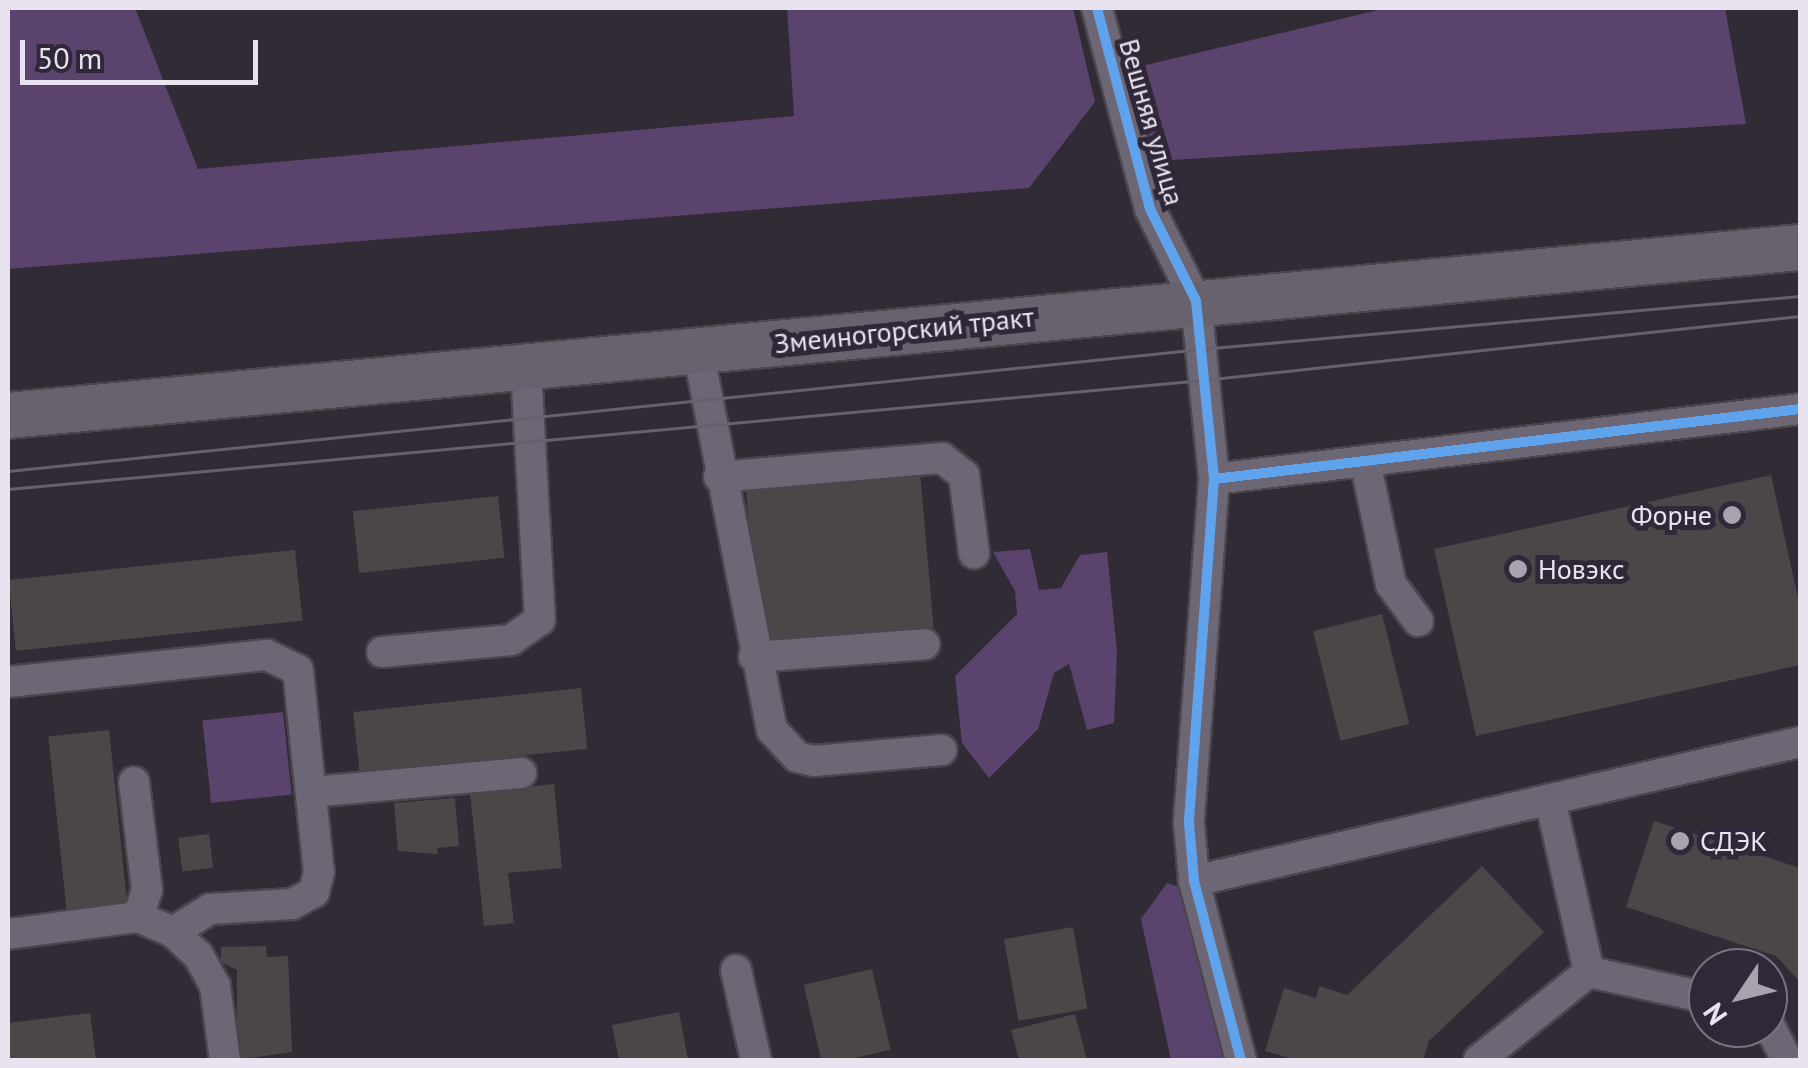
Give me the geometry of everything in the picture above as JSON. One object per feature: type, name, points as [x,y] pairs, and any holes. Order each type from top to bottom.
[{"type":"highway","name":"Змеиногорский тракт","points":[[8,415],[1196,301],[1800,248]]},
{"type":"street","name":"Вешняя улица","points":[[1097,8],[1150,209],[1196,301]]},
{"type":"street","points":[[1196,301],[1214,479],[1190,824],[1194,881],[1240,1060]]},
{"type":"street","points":[[698,350],[754,657],[772,730],[797,757],[942,750]]},
{"type":"street","points":[[382,652],[511,640],[540,620],[526,366]]},
{"type":"street","points":[[1214,479],[1800,409]]},
{"type":"street","points":[[720,477],[942,458],[964,475],[974,552]]},
{"type":"street","points":[[1366,462],[1390,584],[1418,621]]},
{"type":"street","points":[[754,657],[925,644]]},
{"type":"street","points":[[8,682],[280,656],[298,670],[312,792],[314,892],[292,904],[210,910],[173,932]]},
{"type":"street","points":[[1194,881],[1800,742]]},
{"type":"street","points":[[312,792],[522,773]]},
{"type":"street","points":[[134,782],[147,890],[138,917]]},
{"type":"street","points":[[1550,798],[1589,972]]},
{"type":"street","points":[[8,934],[138,917],[173,932],[198,955],[215,986],[225,1060]]},
{"type":"street","points":[[736,970],[756,1060]]},
{"type":"street","points":[[1589,972],[1688,994]]},
{"type":"street","points":[[1479,1060],[1589,972]]},
{"type":"shaded area","points":[[8,8],[135,8],[198,169],[794,116],[787,8],[1073,8],[1095,102],[1029,188],[8,269]]},
{"type":"shaded area","points":[[1387,8],[1725,8],[1746,124],[1156,161],[1133,68]]},
{"type":"shaded area","points":[[1030,549],[1039,590],[1061,588],[1080,555],[1107,552],[1117,652],[1114,723],[1087,730],[1069,664],[1054,673],[1038,729],[989,778],[962,743],[955,676],[1017,614],[1015,591],[993,552]]},
{"type":"shaded area","points":[[283,712],[292,795],[211,803],[202,720]]},
{"type":"shaded area","points":[[1167,883],[1203,894],[1239,1060],[1171,1060],[1141,919]]},
{"type":"building","points":[[920,472],[934,627],[759,643],[746,487]]},
{"type":"building","points":[[1771,475],[1800,607],[1800,665],[1476,736],[1434,549]]},
{"type":"building","points":[[498,496],[504,558],[359,573],[353,511]]},
{"type":"building","points":[[295,550],[302,621],[16,651],[9,580]]},
{"type":"building","points":[[1382,614],[1409,724],[1340,741],[1313,631]]},
{"type":"building","points":[[581,688],[587,749],[360,773],[353,712]]},
{"type":"building","points":[[109,730],[127,903],[67,909],[48,736]]},
{"type":"building","points":[[554,784],[562,868],[508,873],[514,923],[484,926],[470,793]]},
{"type":"building","points":[[455,798],[459,846],[437,848],[438,854],[398,851],[394,803]]},
{"type":"building","points":[[1654,821],[1800,868],[1800,982],[1788,969],[1788,948],[1752,948],[1626,907]]},
{"type":"building","points":[[209,834],[213,868],[182,872],[178,838]]},
{"type":"building","points":[[1482,866],[1544,932],[1429,1041],[1423,1060],[1296,1060],[1265,1051],[1284,988],[1316,998],[1319,986],[1347,995]]},
{"type":"building","points":[[1073,927],[1087,1009],[1018,1021],[1004,939]]},
{"type":"building","points":[[266,946],[267,957],[288,956],[292,1052],[237,1060],[237,970],[221,962],[221,947]]},
{"type":"building","points":[[872,969],[891,1050],[847,1060],[821,1060],[804,985]]},
{"type":"building","points":[[679,1012],[688,1060],[619,1060],[612,1025]]},
{"type":"building","points":[[90,1013],[96,1060],[8,1060],[8,1023]]},
{"type":"building","points":[[1075,1014],[1087,1060],[1019,1060],[1011,1030]]},
{"type":"tram line","points":[[8,471],[1201,349],[1800,296]]},
{"type":"tram line","points":[[8,489],[1203,380],[1800,316]]},
{"type":"cycle path","points":[[1097,8],[1150,209],[1196,301],[1214,479],[1189,823],[1194,881],[1241,1060]]},
{"type":"cycle path","points":[[1214,479],[1800,409]]},
{"type":"place","name":"Форне","points":[[1732,515]]},
{"type":"place","name":"Новэкс","points":[[1518,569]]},
{"type":"place","name":"СДЭК","points":[[1680,841]]}]
